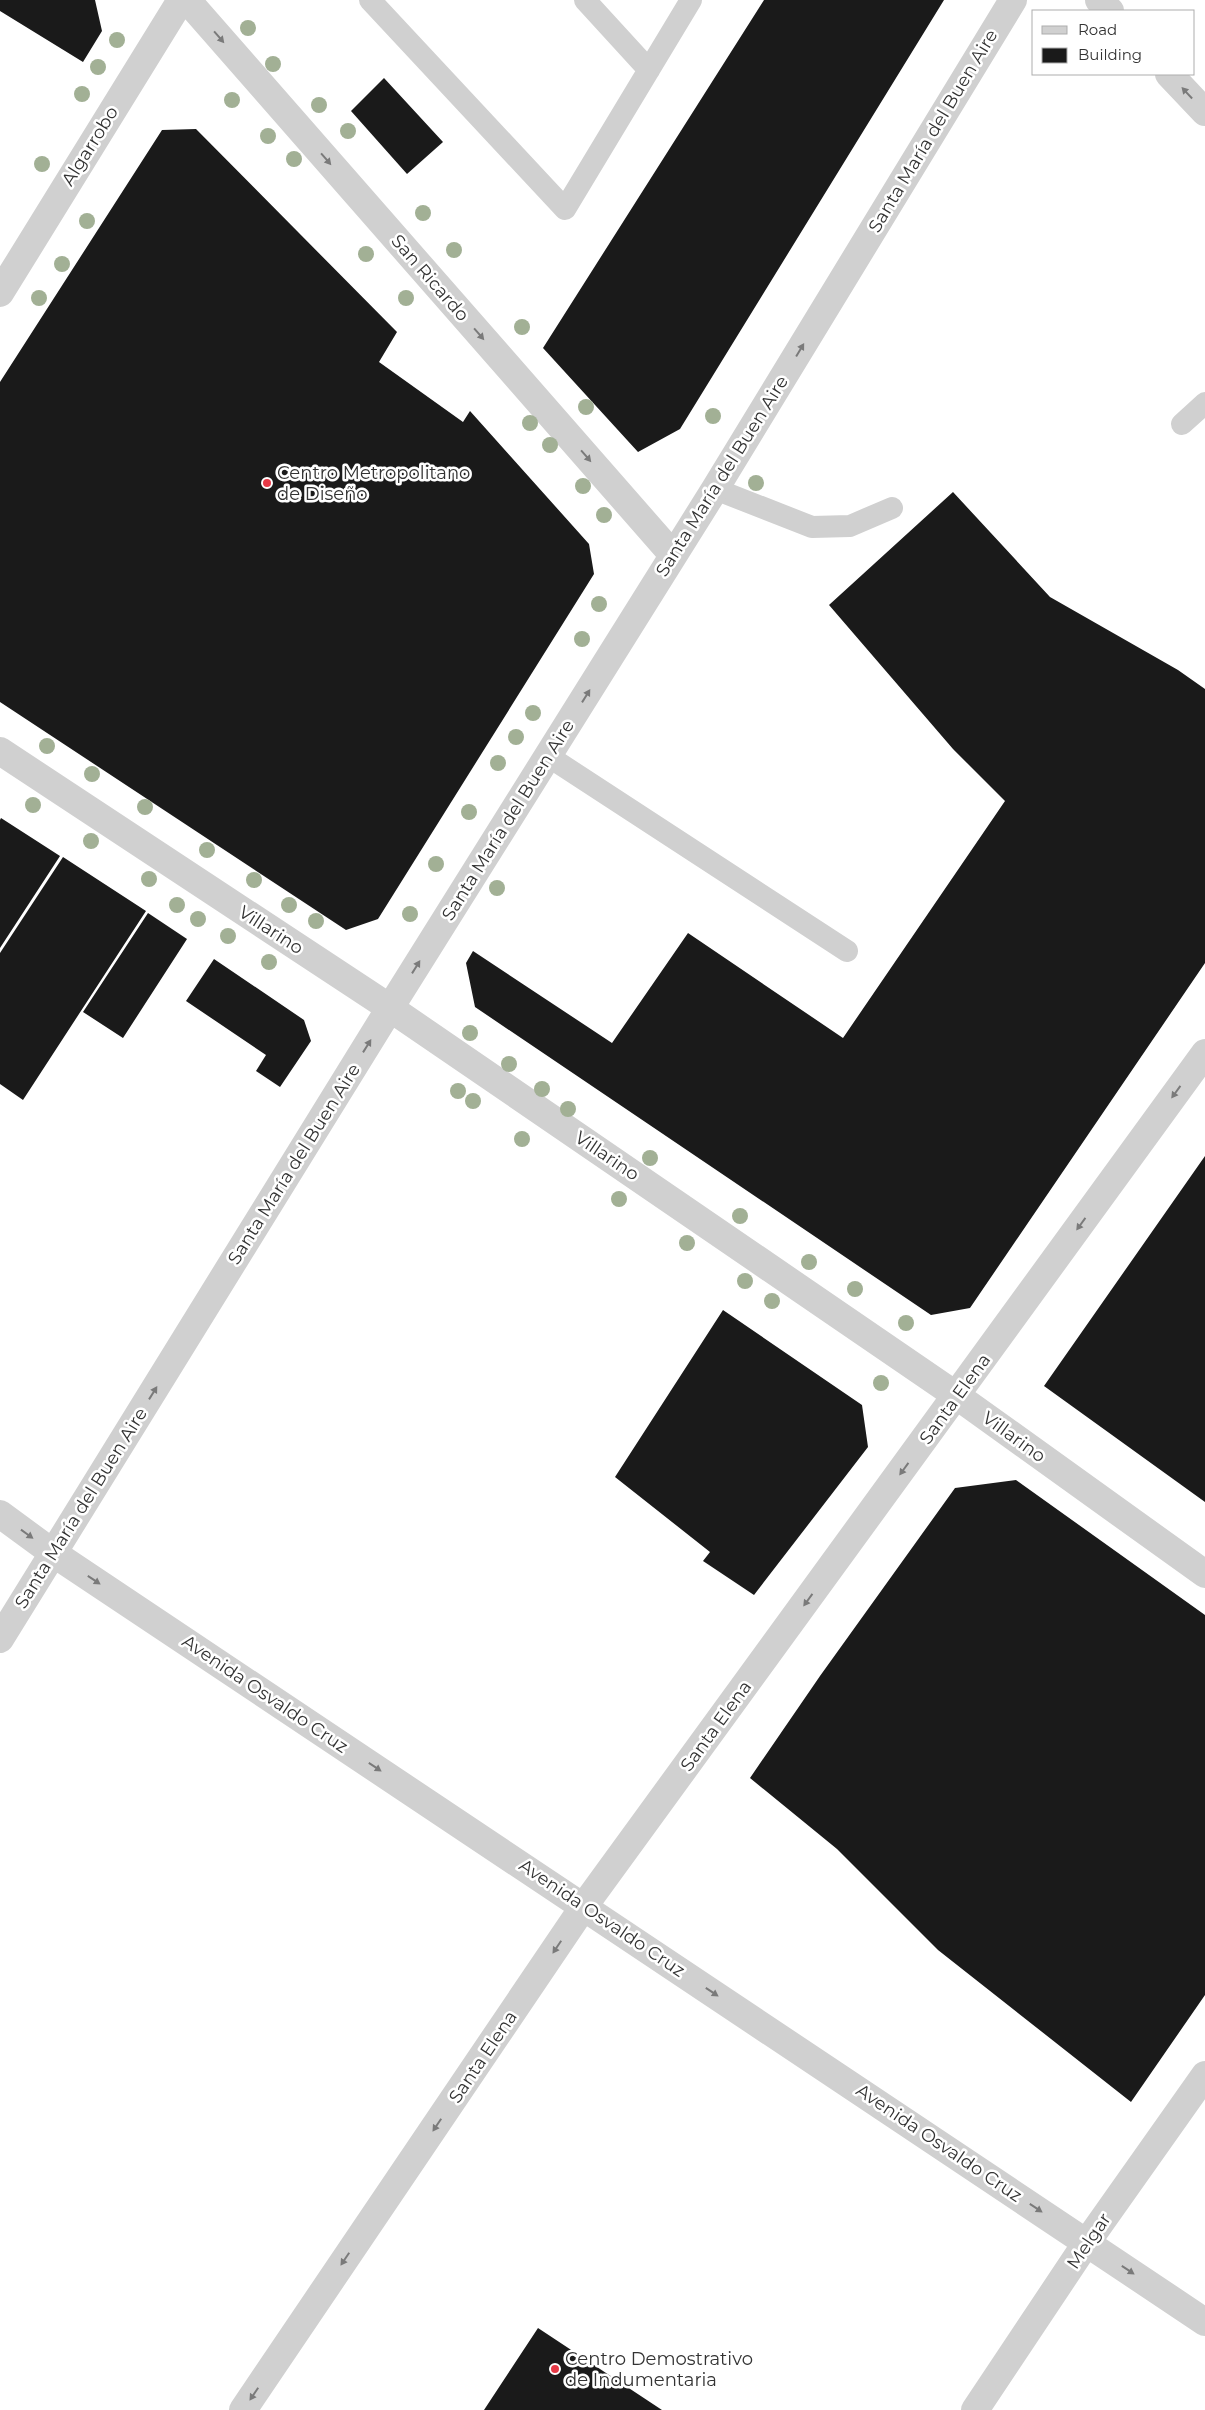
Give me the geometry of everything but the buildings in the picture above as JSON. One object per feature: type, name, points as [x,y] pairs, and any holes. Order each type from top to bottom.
[{"type":"street","name":"Algarrobo","points":[[0,293],[180,0]]},
{"type":"street","name":"San Ricardo","points":[[187,0],[673,555]]},
{"type":"street","name":"Santa María del Buen Aire","points":[[0,1639],[390,1008],[715,489],[1013,0]]},
{"type":"street","points":[[1099,0],[1109,10]]},
{"type":"street","points":[[1170,75],[1205,112]]},
{"type":"street","name":"Villarino","points":[[0,751],[390,1008],[957,1396],[1205,1574]]},
{"type":"street","name":"Santa Elena","points":[[243,2410],[584,1906],[1205,1053]]},
{"type":"street","name":"Avenida Osvaldo Cruz","points":[[0,1514],[54,1553],[1205,2322]]},
{"type":"street","name":"Melgar","points":[[976,2410],[1087,2242],[1205,2075]]},
{"type":"lane","points":[[370,0],[565,209],[691,0]]},
{"type":"lane","points":[[585,0],[649,70]]},
{"type":"lane","points":[[1182,424],[1205,403]]},
{"type":"lane","points":[[715,489],[812,527],[850,526],[892,508]]},
{"type":"lane","points":[[548,756],[848,951]]},
{"type":"place","name":"Centro Metropolitano de Diseño","points":[[267,483]]},
{"type":"place","name":"Centro Demostrativo de Indumentaria","points":[[555,2369]]}]
